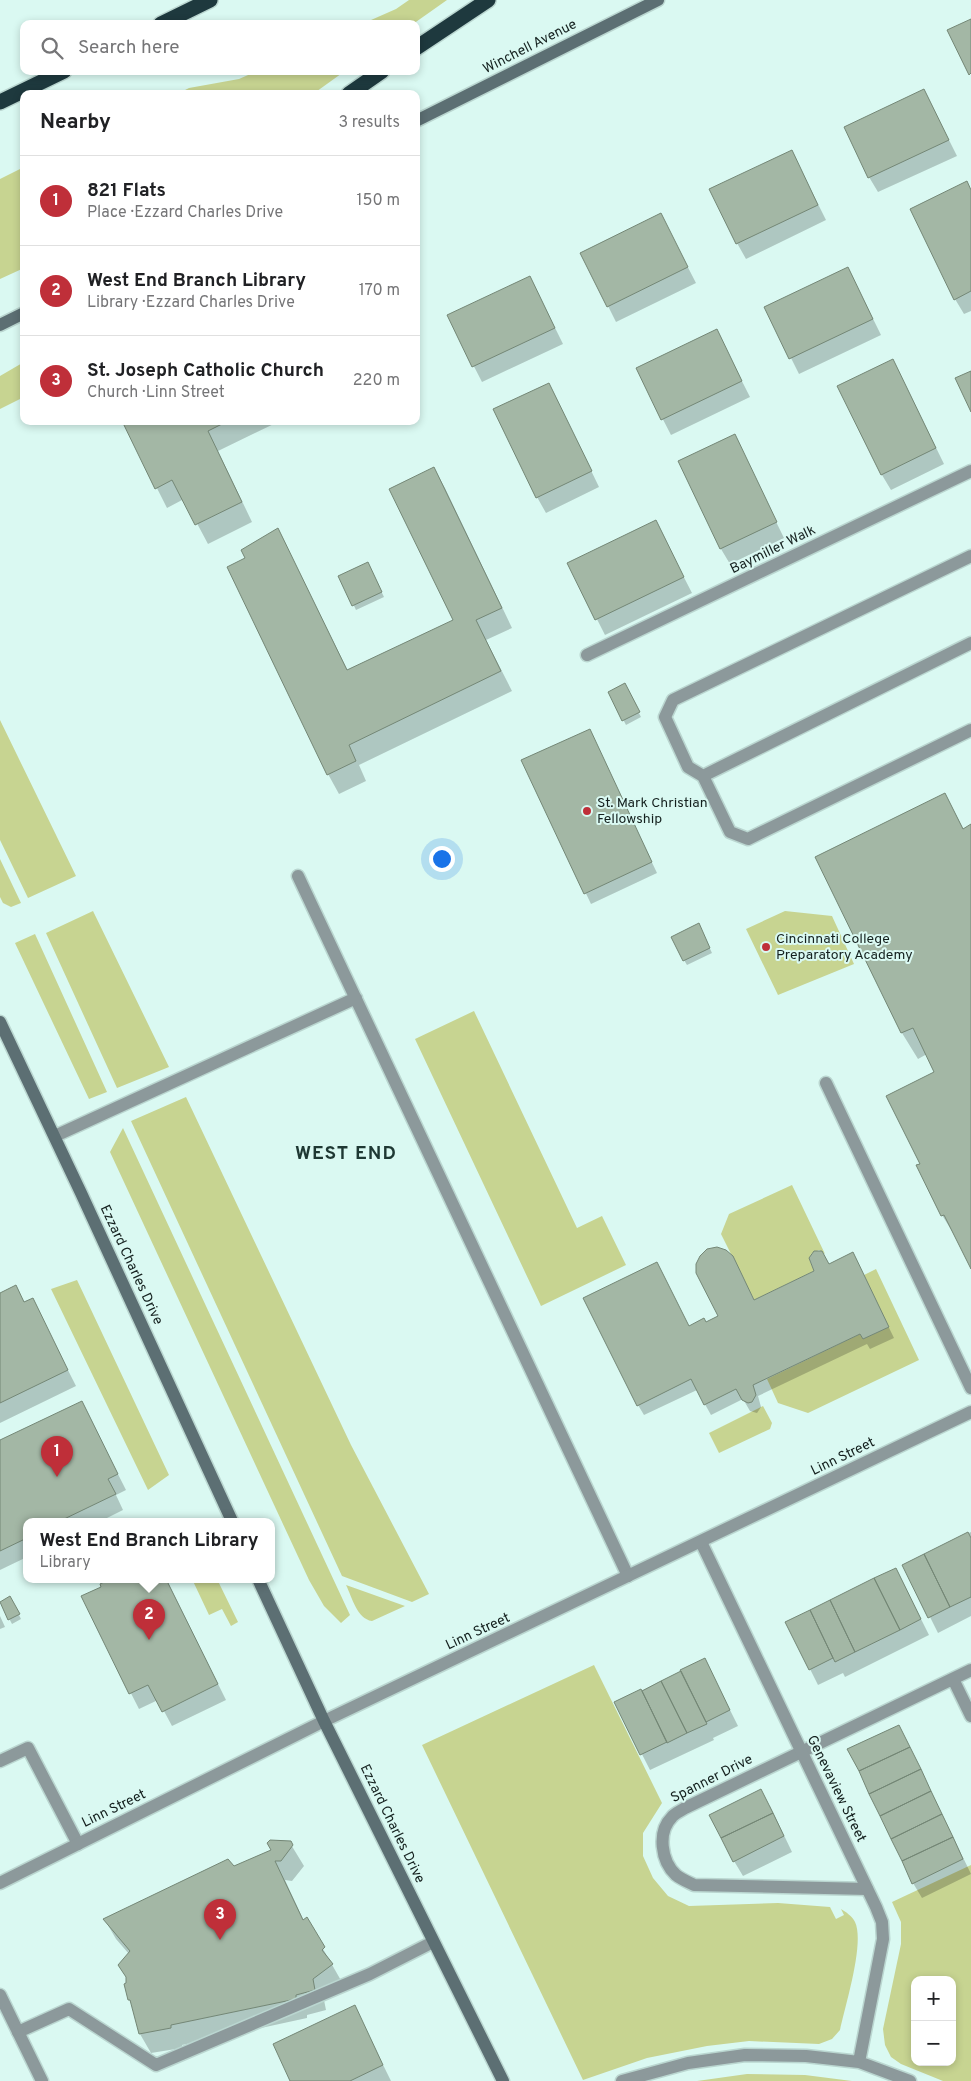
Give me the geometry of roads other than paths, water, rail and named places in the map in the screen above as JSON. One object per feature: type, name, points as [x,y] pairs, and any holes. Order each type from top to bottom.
[{"type":"highway","points":[[169,20],[210,0]]},
{"type":"highway","points":[[420,45],[488,0]]},
{"type":"highway","points":[[25,90],[56,75]]},
{"type":"highway","points":[[355,90],[376,75]]},
{"type":"highway","points":[[0,102],[20,92]]},
{"type":"main road","name":"Winchell Avenue","points":[[420,120],[658,0]]},
{"type":"main road","points":[[0,325],[20,315]]},
{"type":"main road","name":"Ezzard Charles Drive","points":[[0,1022],[55,1136],[231,1518]]},
{"type":"main road","name":"Ezzard Charles Drive","points":[[260,1583],[324,1722],[503,2081]]},
{"type":"street","name":"Baymiller Walk","points":[[587,655],[971,471]]},
{"type":"street","points":[[971,556],[673,700],[665,717],[688,767],[703,776],[730,832],[748,839],[971,730]]},
{"type":"street","points":[[703,776],[971,642]]},
{"type":"street","points":[[298,876],[628,1576]]},
{"type":"street","points":[[55,1136],[356,998]]},
{"type":"street","points":[[826,1082],[971,1388]]},
{"type":"street","name":"Linn Street","points":[[0,1883],[324,1722],[971,1412]]},
{"type":"street","name":"Genevaview Street","points":[[701,1542],[882,1922],[882,1939],[859,2062]]},
{"type":"street","name":"Spanner Drive","points":[[867,1889],[694,1885],[676,1874],[665,1859],[663,1848],[664,1828],[672,1817],[685,1808],[971,1670]]},
{"type":"street","points":[[953,1679],[971,1716]]},
{"type":"street","points":[[0,1761],[28,1748],[78,1844]]},
{"type":"street","points":[[18,2032],[69,2009],[156,2065],[370,1974],[433,1942]]},
{"type":"street","points":[[0,1995],[42,2081]]},
{"type":"street","points":[[622,2081],[688,2063],[745,2055],[806,2056],[859,2062],[910,2081]]},
{"type":"place","name":"St. Mark Christian Fellowship","points":[[587,811]]},
{"type":"place","name":"Cincinnati College Preparatory Academy","points":[[766,947]]},
{"type":"place","name":"821 Flats","points":[[57,1477]]},
{"type":"place","name":"West End Branch Library","points":[[149,1640]]},
{"type":"place","name":"St. Joseph Catholic Church","points":[[220,1940]]},
{"type":"district","name":"WEST END","points":[[346,1154]]}]
